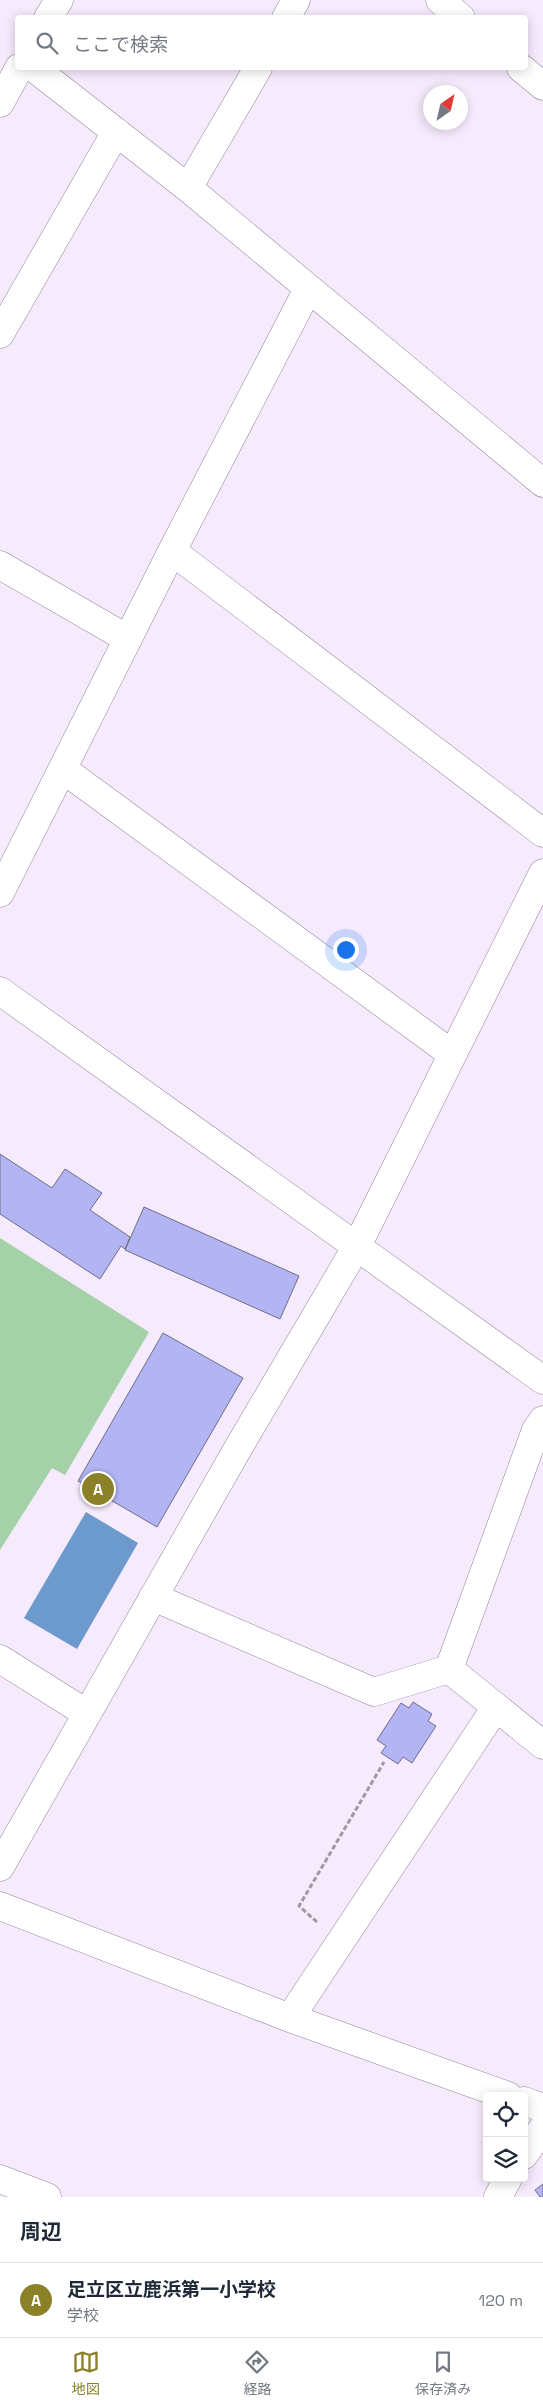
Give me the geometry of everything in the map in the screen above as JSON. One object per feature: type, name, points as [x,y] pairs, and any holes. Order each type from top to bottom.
[{"type":"street","points":[[50,15],[59,0]]},
{"type":"street","points":[[288,15],[296,0]]},
{"type":"street","points":[[440,0],[458,15]]},
{"type":"street","points":[[0,102],[18,70]]},
{"type":"street","points":[[37,70],[188,188],[543,483]]},
{"type":"street","points":[[188,188],[257,70]]},
{"type":"street","points":[[523,70],[543,86]]},
{"type":"street","points":[[0,334],[116,132]]},
{"type":"street","points":[[0,893],[64,770],[172,551],[308,289]]},
{"type":"street","points":[[172,551],[543,833]]},
{"type":"street","points":[[0,565],[128,639]]},
{"type":"street","points":[[64,770],[452,1054]]},
{"type":"street","points":[[0,1867],[86,1713],[357,1246],[543,873]]},
{"type":"street","points":[[0,991],[543,1380]]},
{"type":"street","points":[[449,1669],[536,1430],[543,1420]]},
{"type":"street","points":[[153,1597],[374,1692],[449,1669]]},
{"type":"street","points":[[0,1659],[86,1713]]},
{"type":"street","points":[[449,1669],[543,1745]]},
{"type":"street","points":[[290,2018],[496,1707]]},
{"type":"street","points":[[0,1906],[290,2018],[497,2092]]},
{"type":"street","points":[[528,2103],[543,2108]]},
{"type":"street","points":[[528,2149],[543,2128]]},
{"type":"street","points":[[0,2179],[47,2197]]},
{"type":"street","points":[[498,2197],[506,2182]]},
{"type":"path","points":[[340,1942],[299,1906],[384,1762]]},
{"type":"green space","points":[[0,1238],[149,1332],[65,1475],[52,1468],[0,1550]]},
{"type":"water","points":[[86,1512],[138,1543],[77,1649],[24,1618]]},
{"type":"building","points":[[0,1154],[52,1188],[65,1169],[102,1193],[90,1210],[130,1237],[125,1249],[121,1246],[100,1279],[0,1214]]},
{"type":"building","points":[[144,1207],[299,1276],[280,1319],[125,1250]]},
{"type":"building","points":[[163,1333],[243,1378],[157,1527],[78,1481]]},
{"type":"building","points":[[413,1702],[432,1714],[428,1721],[436,1726],[412,1763],[403,1757],[398,1764],[381,1753],[386,1746],[377,1740],[401,1703],[409,1708]]},
{"type":"building","points":[[543,2184],[543,2197],[540,2197],[535,2190]]},
{"type":"place","name":"足立区立鹿浜第一小学校","points":[[98,1489]]}]
